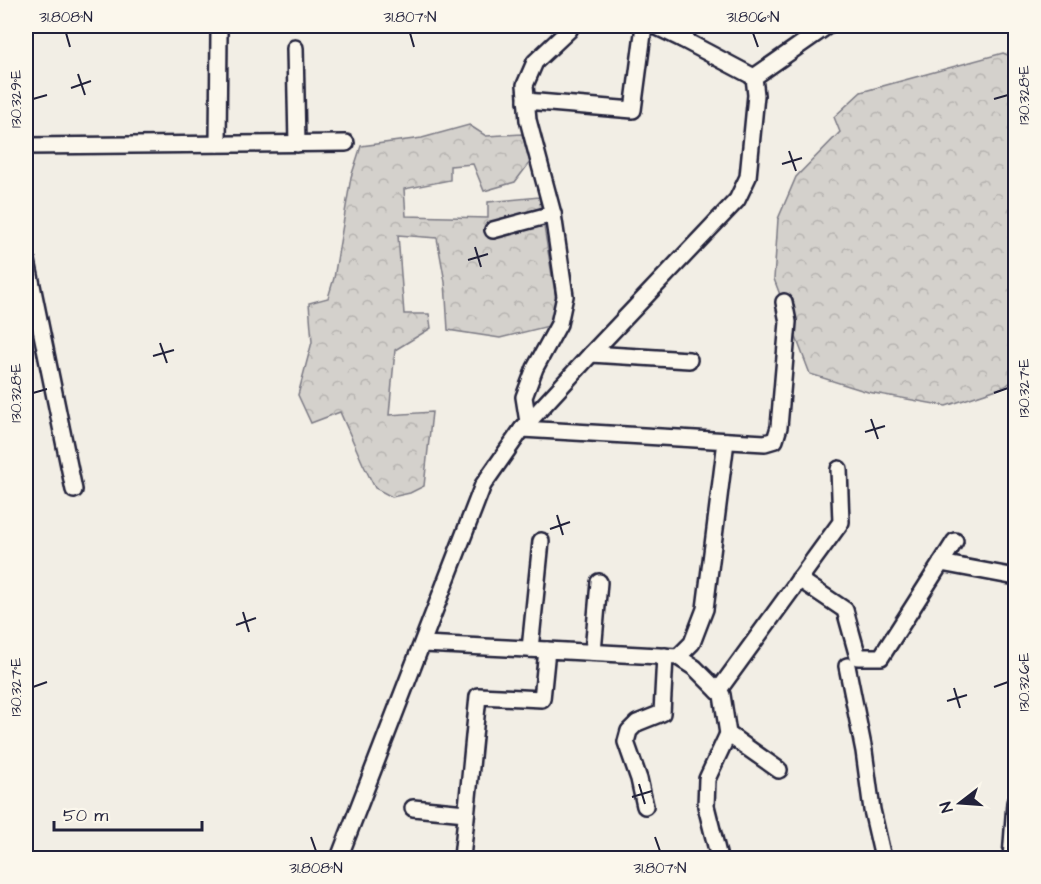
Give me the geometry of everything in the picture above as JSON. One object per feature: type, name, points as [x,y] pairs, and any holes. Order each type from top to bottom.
[{"type":"street","points":[[525,425],[524,397],[535,368],[560,324],[565,296],[553,214],[528,120],[525,86],[535,62],[571,26]]},
{"type":"street","points":[[526,101],[633,110],[644,26]]},
{"type":"street","points":[[655,26],[686,32],[754,77]]},
{"type":"street","points":[[754,77],[827,26]]},
{"type":"street","points":[[218,144],[219,33]]},
{"type":"street","points":[[295,48],[297,144]]},
{"type":"street","points":[[339,858],[483,485],[525,425],[737,200],[748,177],[756,95],[754,77]]},
{"type":"street","points":[[26,146],[346,143]]},
{"type":"street","points":[[492,230],[553,214]]},
{"type":"street","points":[[26,256],[74,490]]},
{"type":"street","points":[[525,425],[726,441],[765,443],[775,440],[779,428],[788,322],[784,302]]},
{"type":"street","points":[[591,354],[690,360]]},
{"type":"street","points":[[645,806],[639,779],[626,742],[629,731],[636,723],[662,713],[672,656],[692,643],[705,609],[726,441]]},
{"type":"street","points":[[718,691],[841,522],[838,469]]},
{"type":"street","points":[[530,649],[541,541]]},
{"type":"street","points":[[800,579],[845,610],[858,657],[881,657],[956,541]]},
{"type":"street","points":[[941,563],[1016,577]]},
{"type":"street","points":[[593,652],[599,582]]},
{"type":"street","points":[[423,644],[672,656],[695,668],[722,695],[728,734],[708,779],[706,806],[719,858]]},
{"type":"street","points":[[462,858],[478,696],[542,699],[547,650]]},
{"type":"street","points":[[847,666],[864,751],[872,810],[883,858]]},
{"type":"street","points":[[728,734],[779,770]]},
{"type":"street","points":[[1011,858],[1015,803]]},
{"type":"street","points":[[413,808],[466,813]]},
{"type":"green space","points":[[1003,53],[1015,58],[1015,378],[1006,386],[946,406],[868,392],[810,374],[774,279],[778,219],[796,177],[840,132],[834,117],[861,92]]},
{"type":"green space","points":[[469,125],[486,136],[522,134],[530,162],[515,182],[484,191],[473,164],[450,166],[450,180],[404,189],[406,216],[488,218],[488,202],[539,197],[556,299],[549,326],[500,338],[448,330],[445,282],[437,238],[398,235],[404,314],[429,314],[431,328],[395,350],[389,415],[432,412],[424,486],[410,493],[392,497],[375,488],[340,412],[311,423],[298,395],[312,342],[309,303],[328,298],[334,278],[351,177],[361,146],[422,138]]}]
